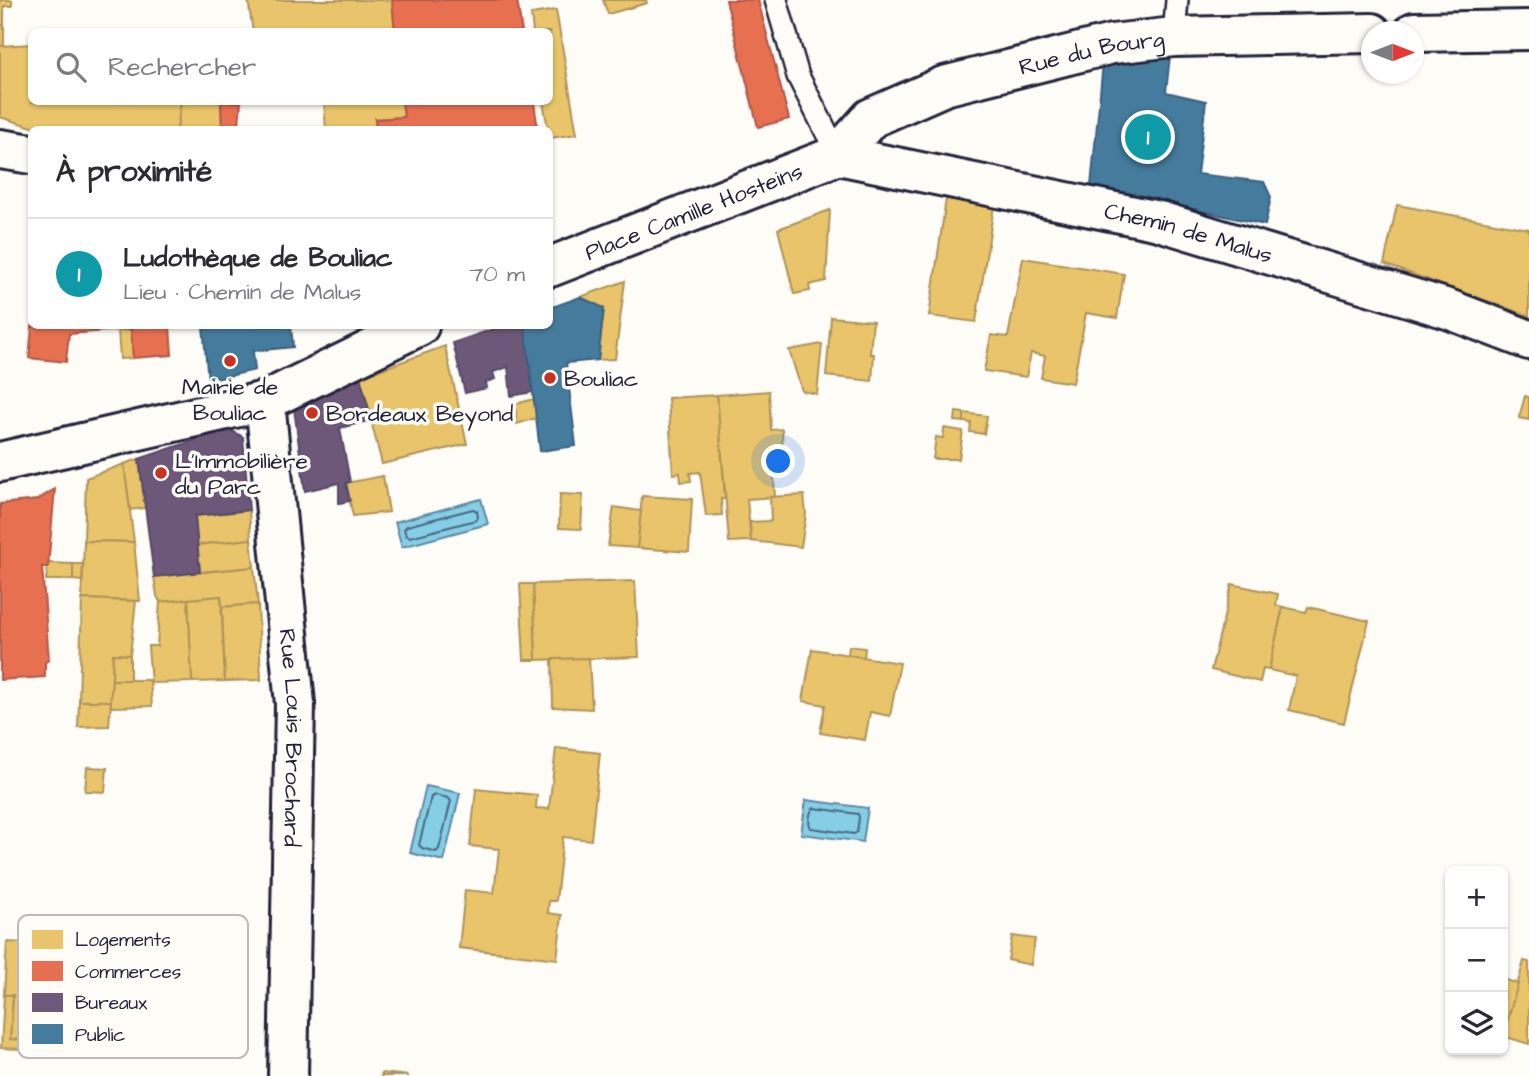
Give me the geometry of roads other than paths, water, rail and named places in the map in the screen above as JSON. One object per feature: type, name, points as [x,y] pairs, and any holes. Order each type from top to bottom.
[{"type":"street","name":"Rue du Bourg","points":[[838,155],[871,118],[944,86],[1112,44],[1175,18],[1361,32]]},
{"type":"street","points":[[1424,32],[1529,30]]},
{"type":"street","points":[[0,149],[28,153]]},
{"type":"street","name":"Place Camille Hosteins","points":[[553,266],[838,155]]},
{"type":"street","name":"Chemin de Malus","points":[[838,155],[1159,220],[1447,309],[1529,340]]},
{"type":"street","points":[[0,462],[265,401],[413,329]]},
{"type":"street","name":"Rue Louis Brochard","points":[[265,401],[295,704],[288,1076]]},
{"type":"lane","points":[[776,0],[797,76],[838,155]]},
{"type":"water","points":[[481,499],[488,524],[402,547],[395,522]]},
{"type":"water","points":[[426,786],[460,793],[444,861],[410,853]]},
{"type":"water","points":[[806,800],[868,808],[863,842],[801,834]]},
{"type":"place","name":"Ludothèque de Bouliac","points":[[1148,137]]},
{"type":"place","name":"Mairie de Bouliac","points":[[230,361]]},
{"type":"place","name":"Bouliac","points":[[550,378]]},
{"type":"place","name":"Bordeaux Beyond","points":[[312,413]]},
{"type":"place","name":"L'Immobilière du Parc","points":[[161,473]]}]
